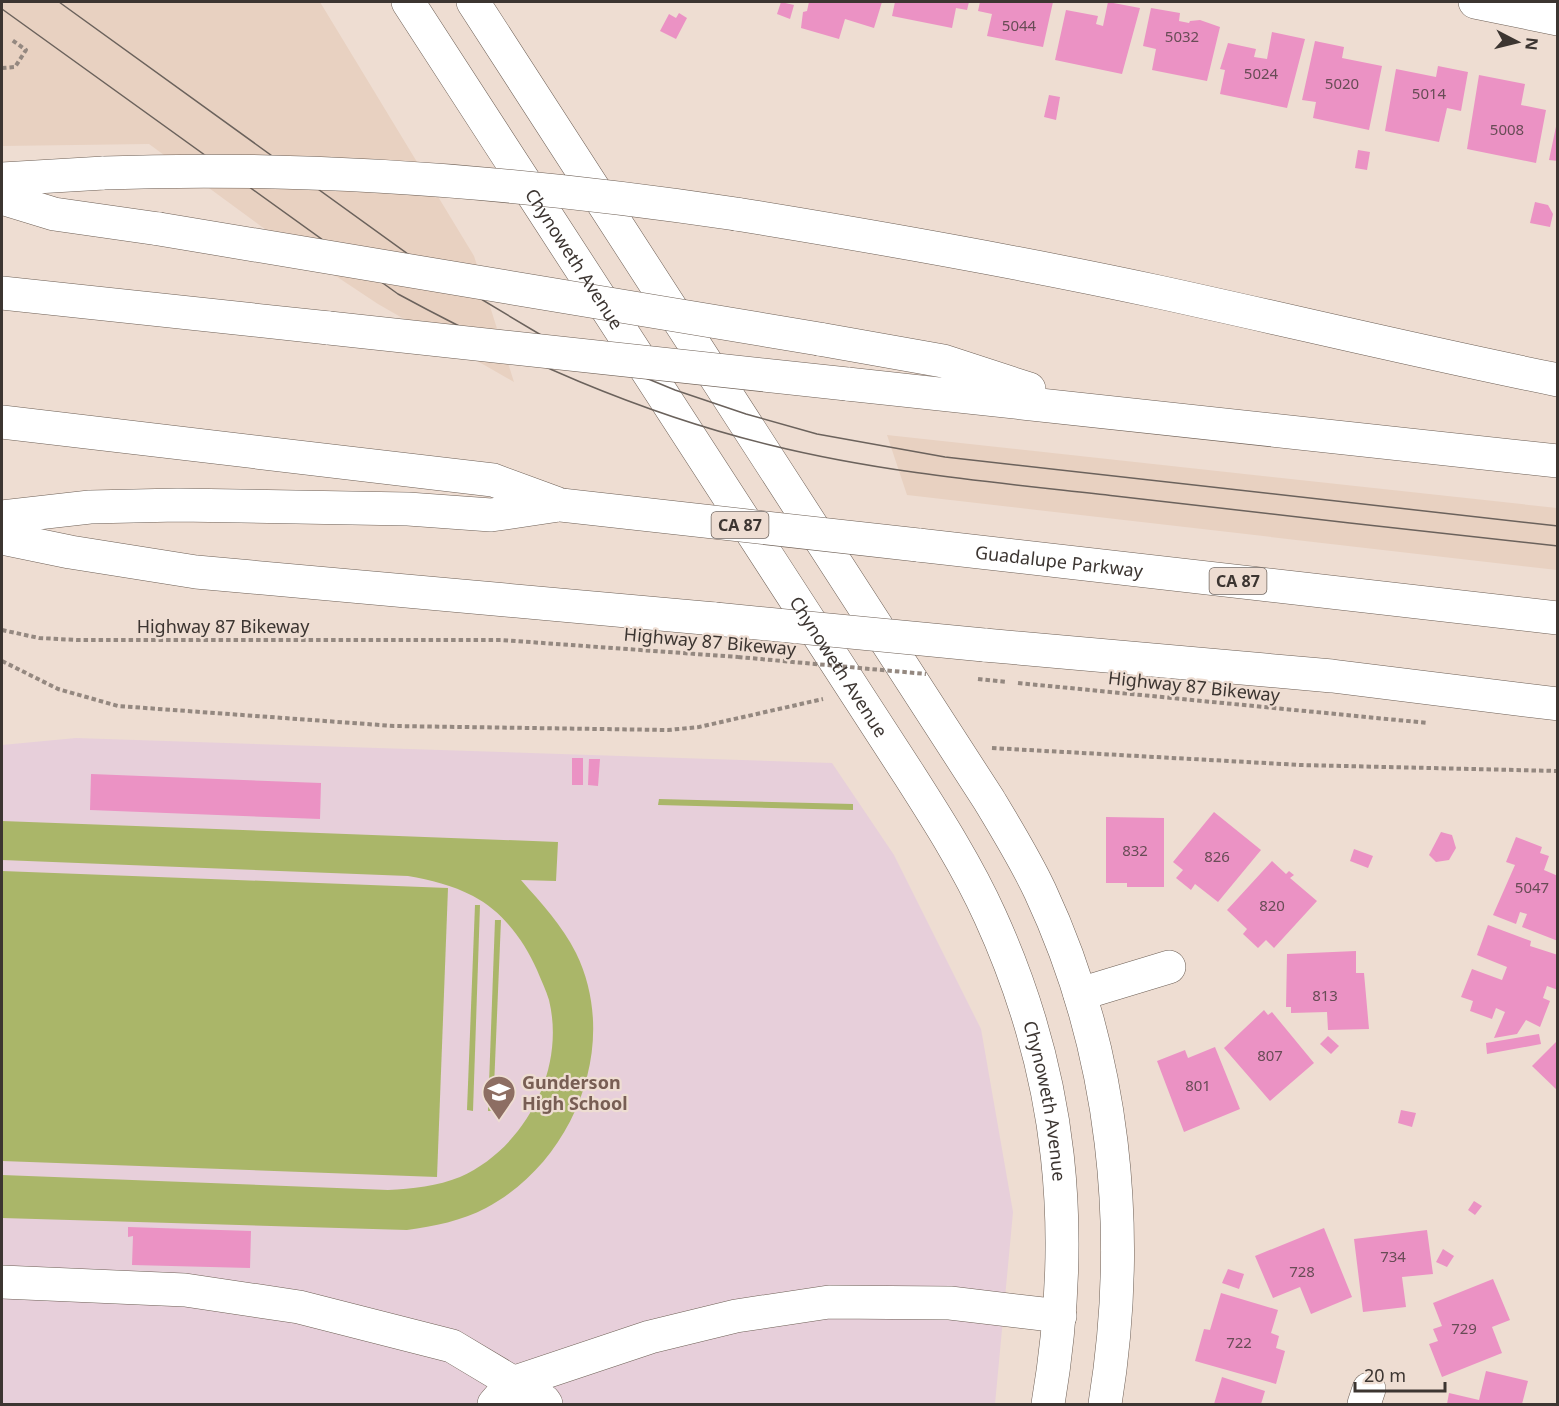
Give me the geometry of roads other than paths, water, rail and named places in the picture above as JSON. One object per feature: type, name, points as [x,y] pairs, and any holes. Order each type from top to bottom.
[{"type":"main road","name":"Chynoweth Avenue","points":[[408,2],[856,694],[969,873],[990,915],[1027,1010],[1046,1085],[1060,1178],[1064,1233],[1060,1316],[1048,1404]]},
{"type":"main road","points":[[473,2],[954,745],[1011,837],[1040,891],[1080,994],[1095,1050],[1107,1109],[1119,1229],[1118,1293],[1105,1404]]},
{"type":"main road","points":[[1475,2],[1557,19]]},
{"type":"main road","points":[[2,179],[104,173],[267,173],[436,181],[595,195],[736,214],[899,240],[1159,292],[1448,358],[1557,380]]},
{"type":"main road","points":[[2,198],[54,214],[159,229],[943,361],[1091,409]]},
{"type":"main road","points":[[2,293],[1557,461]]},
{"type":"main road","points":[[2,422],[493,480],[561,505]]},
{"type":"main road","points":[[2,517],[90,507],[178,505],[408,508],[491,515],[561,505]]},
{"type":"main road","name":"Guadalupe Parkway","points":[[561,505],[1557,618]]},
{"type":"main road","points":[[2,538],[100,558],[196,572],[1332,676],[1557,704]]},
{"type":"main road","points":[[1080,994],[1168,968]]},
{"type":"main road","points":[[2,1282],[185,1290],[299,1308],[452,1346],[508,1397],[544,1401],[546,1404]]},
{"type":"main road","points":[[508,1397],[672,1332],[736,1316],[829,1302],[950,1303],[1060,1316]]},
{"type":"tram line","points":[[59,2],[419,262],[541,335],[675,390],[746,414],[817,434],[945,457],[1558,526]]},
{"type":"tram line","points":[[2,9],[398,294],[487,340],[579,382],[673,417],[770,445],[898,470],[985,482],[1558,546]]},
{"type":"place","name":"Gunderson High School","points":[[499,1121]]}]
